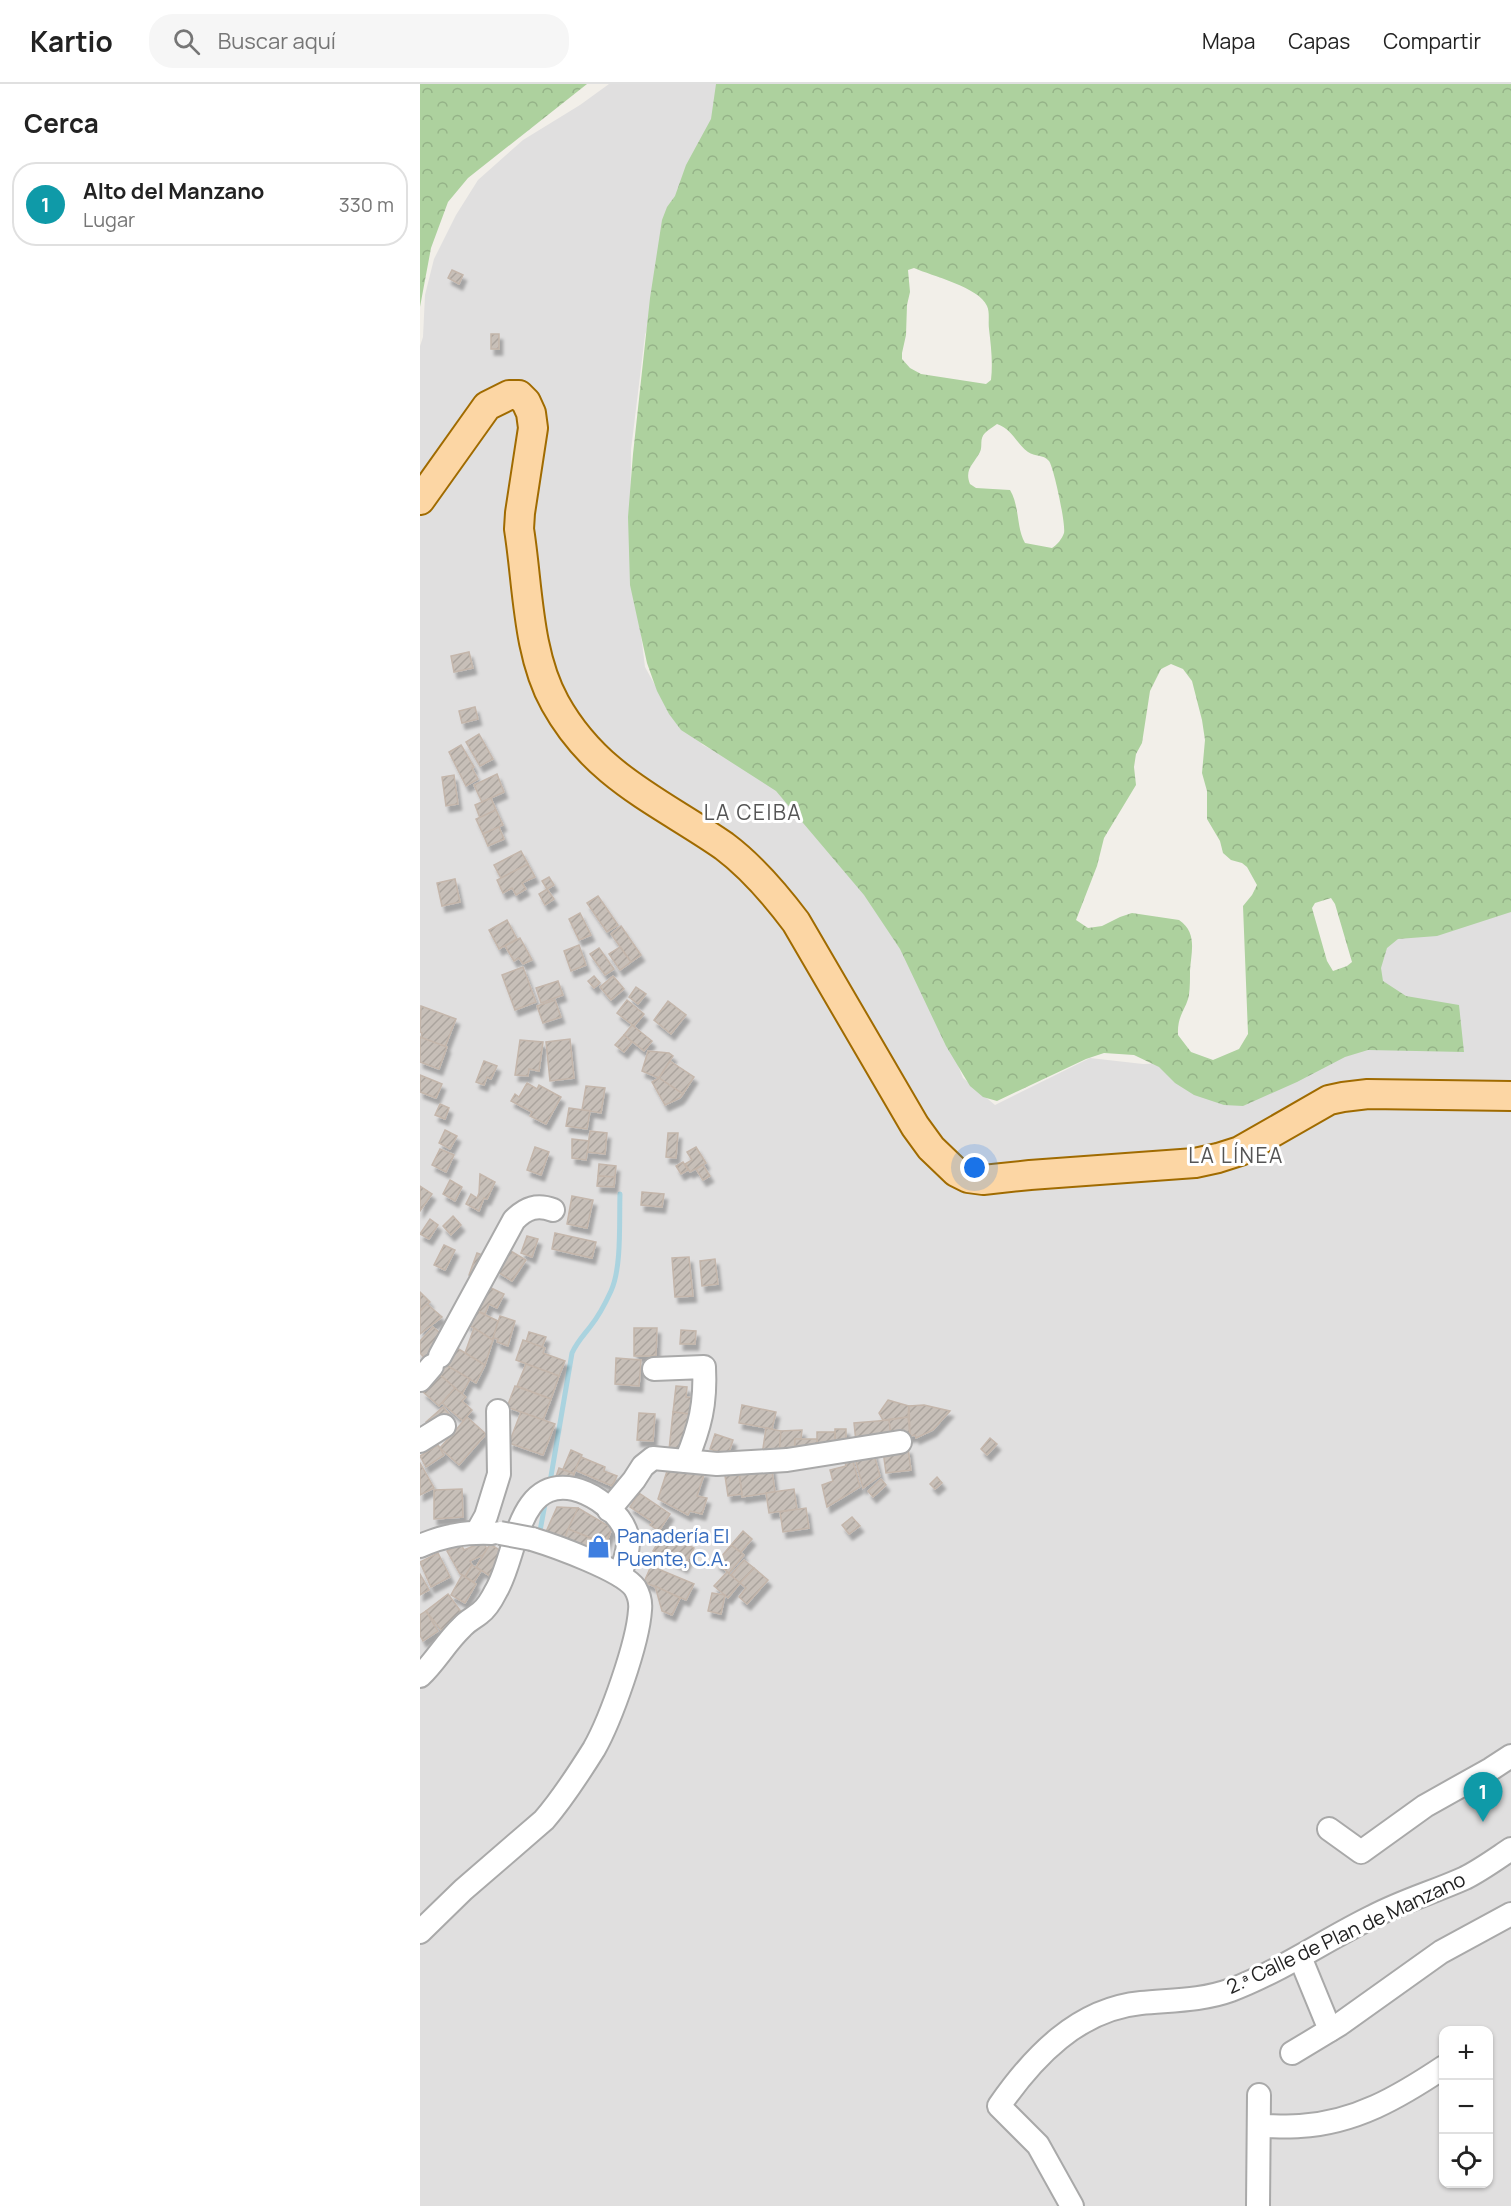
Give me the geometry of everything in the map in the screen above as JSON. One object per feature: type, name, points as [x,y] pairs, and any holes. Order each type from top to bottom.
[{"type":"main road","points":[[420,500],[487,406],[508,395],[519,396],[526,402],[531,413],[533,428],[519,530],[535,647],[555,702],[581,739],[618,777],[642,795],[723,846],[751,869],[777,897],[796,922],[915,1126],[931,1148],[956,1172],[968,1178],[983,1180],[1030,1174],[1195,1163],[1240,1151],[1314,1108],[1336,1099],[1368,1094],[1511,1096]]},
{"type":"street","points":[[431,1367],[477,1291],[514,1220],[520,1214],[537,1206],[553,1210]]},
{"type":"street","points":[[654,1369],[704,1367],[703,1411],[698,1432],[686,1461]]},
{"type":"street","points":[[477,1532],[486,1516],[499,1474],[498,1411]]},
{"type":"street","points":[[420,1442],[444,1426]]},
{"type":"street","points":[[609,1509],[647,1461],[657,1457],[717,1464],[787,1460],[900,1442]]},
{"type":"street","points":[[420,1676],[435,1662],[462,1627],[486,1607],[498,1589],[508,1566],[521,1522],[532,1503],[552,1490],[565,1487],[582,1491],[598,1500],[617,1517],[629,1538],[620,1575]]},
{"type":"street","points":[[420,1546],[460,1532],[500,1533],[532,1539],[620,1575],[636,1590],[640,1608],[639,1622],[631,1652],[605,1726],[579,1773],[544,1820],[420,1932]]},
{"type":"street","points":[[1329,1829],[1361,1852],[1425,1806],[1491,1769],[1511,1755]]},
{"type":"street","name":"2.ª Calle de Plan de Manzano","points":[[1072,2206],[1041,2150],[999,2106],[1040,2056],[1074,2026],[1090,2016],[1118,2006],[1203,1998],[1229,1991],[1300,1957],[1390,1908],[1467,1876],[1511,1849]]},
{"type":"street","points":[[1292,2053],[1330,2030],[1441,1953],[1511,1914]]},
{"type":"street","points":[[1300,1957],[1330,2030]]},
{"type":"street","points":[[1259,2126],[1329,2123],[1357,2115],[1379,2107],[1439,2070]]},
{"type":"street","points":[[1258,2206],[1259,2095]]},
{"type":"shaded area","points":[[609,84],[729,84],[645,335],[631,450],[630,546],[645,667],[667,707],[703,745],[787,790],[913,954],[963,1078],[995,1105],[1090,1058],[1143,1064],[1234,1061],[1377,1033],[1378,920],[1511,908],[1511,2206],[420,2206],[420,346],[423,337],[425,295],[434,259],[456,215],[478,180],[523,140]]},
{"type":"green space","points":[[420,84],[587,84],[468,178],[448,202],[431,248],[420,307]]},
{"type":"green space","points":[[716,84],[1511,84],[1511,912],[1437,936],[1398,939],[1387,948],[1381,968],[1383,981],[1406,996],[1459,1005],[1464,1052],[1368,1050],[1345,1057],[1243,1106],[1224,1105],[1194,1095],[1175,1083],[1159,1067],[1134,1055],[1104,1053],[1086,1059],[997,1101],[983,1097],[970,1086],[946,1046],[900,949],[864,895],[776,791],[681,730],[669,714],[657,691],[647,663],[630,585],[628,517],[650,298],[662,220],[675,196],[686,165],[711,119]],"holes":[[[914,268],[965,288],[975,293],[987,306],[992,367],[991,380],[986,384],[921,374],[910,368],[902,359],[910,292],[908,270]],[[997,424],[1002,426],[1028,452],[1049,461],[1064,528],[1062,537],[1052,548],[1025,543],[1010,490],[976,488],[970,484],[969,470],[980,452],[985,433]],[[1171,664],[1183,669],[1192,681],[1205,740],[1202,773],[1207,791],[1207,819],[1220,841],[1223,853],[1231,860],[1247,867],[1257,885],[1243,906],[1248,1034],[1239,1049],[1213,1060],[1191,1052],[1178,1035],[1180,1018],[1190,989],[1192,943],[1185,925],[1179,920],[1132,913],[1102,926],[1088,928],[1076,920],[1097,866],[1104,838],[1136,785],[1134,767],[1136,754],[1142,743],[1150,691],[1161,669]],[[1331,898],[1335,904],[1352,962],[1347,966],[1333,971],[1327,961],[1312,908],[1315,903]]]},
{"type":"building","points":[[452,270],[463,275],[459,284],[448,278]]},
{"type":"building","points":[[491,334],[499,334],[499,349],[491,349]]},
{"type":"building","points":[[469,652],[473,668],[454,672],[451,656]]},
{"type":"building","points":[[475,707],[478,719],[462,723],[459,711]]},
{"type":"building","points":[[479,734],[493,759],[480,766],[466,742]]},
{"type":"building","points":[[461,745],[478,779],[466,786],[449,752]]},
{"type":"building","points":[[497,774],[504,792],[482,802],[474,785]]},
{"type":"building","points":[[454,775],[458,804],[446,806],[442,777]]},
{"type":"building","points":[[491,798],[496,810],[480,818],[475,805]]},
{"type":"building","points":[[496,810],[503,825],[483,834],[476,819]]},
{"type":"building","points":[[499,827],[504,839],[488,846],[483,834]]},
{"type":"building","points":[[521,851],[528,864],[501,878],[494,865]]},
{"type":"building","points":[[528,864],[535,877],[522,883],[526,889],[516,895],[512,888],[503,893],[497,880]]},
{"type":"building","points":[[549,877],[554,885],[547,889],[542,881]]},
{"type":"building","points":[[455,879],[460,902],[442,906],[437,883]]},
{"type":"building","points":[[547,889],[554,899],[545,905],[539,894]]},
{"type":"building","points":[[598,896],[618,925],[607,932],[587,903]]},
{"type":"building","points":[[580,913],[591,935],[579,940],[569,919]]},
{"type":"building","points":[[507,920],[517,939],[499,949],[489,930]]},
{"type":"building","points":[[621,926],[641,955],[631,962],[611,934]]},
{"type":"building","points":[[520,938],[532,960],[523,964],[519,958],[514,961],[505,946]]},
{"type":"building","points":[[579,945],[586,965],[571,971],[564,951]]},
{"type":"building","points":[[620,947],[631,962],[620,970],[609,954]]},
{"type":"building","points":[[599,948],[614,969],[605,975],[590,954]]},
{"type":"building","points":[[523,967],[536,1002],[515,1010],[502,975]]},
{"type":"building","points":[[594,976],[600,983],[594,988],[588,981]]},
{"type":"building","points":[[613,976],[624,989],[611,1000],[600,987]]},
{"type":"building","points":[[558,981],[563,995],[541,1003],[536,988]]},
{"type":"building","points":[[636,987],[646,994],[638,1004],[629,997]]},
{"type":"building","points":[[555,1000],[561,1017],[543,1023],[537,1006]]},
{"type":"building","points":[[627,1000],[644,1014],[634,1026],[617,1013]]},
{"type":"building","points":[[668,1001],[686,1015],[671,1034],[654,1020]]},
{"type":"building","points":[[421,1006],[456,1019],[445,1047],[421,1038]]},
{"type":"building","points":[[632,1025],[652,1041],[644,1051],[624,1035]]},
{"type":"building","points":[[624,1035],[632,1042],[624,1052],[615,1045]]},
{"type":"building","points":[[420,1037],[447,1047],[439,1069],[420,1062]]},
{"type":"building","points":[[570,1039],[574,1078],[550,1081],[546,1042]]},
{"type":"building","points":[[520,1040],[543,1042],[539,1071],[529,1069],[528,1076],[515,1075]]},
{"type":"building","points":[[648,1051],[669,1053],[673,1056],[659,1078],[642,1071]]},
{"type":"building","points":[[484,1061],[497,1066],[491,1079],[487,1077],[484,1085],[476,1082]]},
{"type":"building","points":[[670,1061],[694,1077],[683,1094],[659,1078]]},
{"type":"building","points":[[420,1075],[442,1084],[436,1098],[420,1092]]},
{"type":"building","points":[[659,1078],[683,1094],[680,1098],[665,1105],[652,1082]]},
{"type":"building","points":[[527,1083],[537,1089],[539,1085],[561,1097],[546,1124],[530,1116],[532,1112],[511,1101],[515,1094],[519,1097]]},
{"type":"building","points":[[586,1086],[605,1088],[601,1113],[582,1110]]},
{"type":"building","points":[[440,1104],[449,1108],[445,1119],[435,1115]]},
{"type":"building","points":[[569,1108],[590,1111],[587,1129],[566,1126]]},
{"type":"building","points":[[445,1130],[457,1136],[450,1149],[439,1143]]},
{"type":"building","points":[[590,1131],[607,1133],[605,1154],[587,1152]]},
{"type":"building","points":[[668,1133],[678,1133],[676,1158],[666,1157]]},
{"type":"building","points":[[572,1139],[589,1141],[586,1160],[572,1158]]},
{"type":"building","points":[[535,1147],[549,1152],[541,1175],[527,1170]]},
{"type":"building","points":[[696,1147],[706,1163],[690,1172],[685,1164],[692,1160],[687,1152]]},
{"type":"building","points":[[440,1149],[454,1155],[446,1172],[432,1165]]},
{"type":"building","points":[[683,1162],[688,1170],[681,1174],[676,1166]]},
{"type":"building","points":[[599,1164],[616,1166],[615,1177],[598,1176]]},
{"type":"building","points":[[703,1165],[710,1176],[703,1180],[696,1169]]},
{"type":"building","points":[[480,1174],[495,1182],[487,1199],[484,1198],[479,1211],[466,1204],[471,1194],[477,1198]]},
{"type":"building","points":[[598,1176],[615,1177],[614,1187],[597,1186]]},
{"type":"building","points":[[450,1180],[462,1187],[455,1201],[443,1194]]},
{"type":"building","points":[[420,1186],[432,1194],[420,1211]]},
{"type":"building","points":[[642,1192],[664,1194],[662,1207],[641,1205]]},
{"type":"building","points":[[572,1196],[593,1200],[587,1228],[567,1224]]},
{"type":"building","points":[[453,1216],[461,1225],[451,1235],[443,1226]]},
{"type":"building","points":[[430,1219],[438,1225],[429,1239],[420,1234]]},
{"type":"building","points":[[555,1233],[596,1242],[592,1258],[552,1249]]},
{"type":"building","points":[[527,1236],[538,1239],[532,1257],[521,1253]]},
{"type":"building","points":[[444,1245],[455,1250],[445,1270],[434,1265]]},
{"type":"building","points":[[509,1250],[526,1260],[512,1281],[496,1271]]},
{"type":"building","points":[[477,1253],[493,1259],[484,1281],[469,1275]]},
{"type":"building","points":[[689,1257],[693,1296],[675,1297],[672,1258]]},
{"type":"building","points":[[715,1259],[718,1284],[702,1286],[700,1261]]},
{"type":"building","points":[[489,1287],[504,1294],[497,1308],[489,1304],[485,1314],[477,1311]]},
{"type":"building","points":[[420,1292],[430,1302],[420,1311]]},
{"type":"building","points":[[427,1304],[442,1317],[420,1334],[420,1311]]},
{"type":"building","points":[[475,1310],[498,1321],[493,1340],[467,1324]]},
{"type":"building","points":[[500,1316],[515,1321],[508,1346],[493,1338]]},
{"type":"building","points":[[433,1327],[446,1338],[433,1367],[420,1353],[420,1341]]},
{"type":"building","points":[[474,1328],[493,1340],[485,1365],[465,1353]]},
{"type":"building","points":[[634,1328],[657,1328],[656,1356],[634,1356]]},
{"type":"building","points":[[681,1330],[696,1331],[695,1344],[680,1344]]},
{"type":"building","points":[[529,1332],[546,1337],[542,1347],[526,1342]]},
{"type":"building","points":[[523,1340],[545,1348],[543,1353],[565,1361],[559,1376],[516,1360]]},
{"type":"building","points":[[457,1348],[485,1365],[476,1383],[446,1365]]},
{"type":"building","points":[[616,1358],[641,1360],[639,1386],[615,1384]]},
{"type":"building","points":[[526,1364],[559,1376],[551,1399],[517,1386]]},
{"type":"building","points":[[446,1365],[470,1379],[462,1394],[439,1374]]},
{"type":"building","points":[[439,1374],[455,1388],[439,1406],[423,1392]]},
{"type":"building","points":[[515,1386],[551,1399],[543,1420],[507,1407]]},
{"type":"building","points":[[676,1386],[687,1387],[686,1397],[698,1398],[697,1415],[673,1412]]},
{"type":"building","points":[[455,1388],[466,1397],[462,1401],[472,1410],[463,1421],[442,1403]]},
{"type":"building","points":[[888,1400],[909,1406],[908,1417],[883,1420],[879,1413]]},
{"type":"building","points":[[742,1405],[776,1412],[772,1429],[739,1423]]},
{"type":"building","points":[[924,1405],[950,1411],[933,1430],[916,1438],[915,1435],[910,1436],[909,1406]]},
{"type":"building","points":[[443,1407],[449,1414],[432,1428],[426,1422]]},
{"type":"building","points":[[521,1412],[555,1424],[543,1455],[509,1443]]},
{"type":"building","points":[[673,1412],[697,1415],[684,1444],[675,1451],[669,1450]]},
{"type":"building","points":[[639,1413],[655,1414],[653,1441],[637,1440]]},
{"type":"building","points":[[467,1417],[486,1434],[459,1465],[440,1448]]},
{"type":"building","points":[[908,1417],[910,1436],[891,1439],[889,1420]]},
{"type":"building","points":[[889,1420],[891,1439],[856,1442],[854,1423]]},
{"type":"building","points":[[766,1428],[781,1431],[779,1455],[762,1455]]},
{"type":"building","points":[[835,1429],[846,1429],[846,1445],[835,1446]]},
{"type":"building","points":[[802,1430],[801,1439],[795,1439],[795,1455],[779,1455],[781,1431]]},
{"type":"building","points":[[817,1432],[835,1432],[835,1450],[817,1452]]},
{"type":"building","points":[[715,1434],[733,1440],[728,1455],[710,1449]]},
{"type":"building","points":[[990,1438],[997,1444],[987,1455],[981,1449]]},
{"type":"building","points":[[795,1439],[817,1439],[817,1452],[795,1455]]},
{"type":"building","points":[[438,1445],[444,1455],[426,1467],[420,1456]]},
{"type":"building","points":[[908,1448],[911,1470],[886,1473],[883,1451]]},
{"type":"building","points":[[571,1450],[582,1455],[574,1474],[563,1469]]},
{"type":"building","points":[[873,1451],[880,1476],[863,1488],[854,1454]]},
{"type":"building","points":[[851,1454],[860,1487],[827,1507],[822,1485],[833,1481],[830,1470],[846,1466],[843,1455]]},
{"type":"building","points":[[581,1457],[605,1467],[604,1471],[617,1476],[612,1486],[575,1470]]},
{"type":"building","points":[[420,1463],[434,1488],[420,1495]]},
{"type":"building","points":[[771,1463],[775,1492],[742,1497],[739,1470],[751,1468],[751,1473],[757,1473]]},
{"type":"building","points":[[559,1468],[574,1474],[570,1483],[554,1482]]},
{"type":"building","points":[[668,1468],[705,1472],[697,1496],[707,1498],[702,1514],[690,1511],[688,1515],[658,1499]]},
{"type":"building","points":[[724,1469],[739,1473],[742,1494],[728,1496]]},
{"type":"building","points":[[937,1477],[942,1483],[935,1489],[930,1484]]},
{"type":"building","points":[[881,1479],[886,1485],[873,1497],[868,1491]]},
{"type":"building","points":[[462,1489],[463,1517],[434,1519],[434,1490]]},
{"type":"building","points":[[794,1489],[797,1509],[769,1513],[766,1493]]},
{"type":"building","points":[[639,1493],[670,1514],[659,1531],[650,1525],[653,1522],[630,1507]]},
{"type":"building","points":[[557,1507],[578,1508],[563,1542],[545,1534]]},
{"type":"building","points":[[578,1508],[612,1528],[606,1544],[568,1529]]},
{"type":"building","points":[[806,1508],[809,1528],[783,1532],[780,1512]]},
{"type":"building","points":[[852,1517],[860,1526],[849,1534],[842,1525]]},
{"type":"building","points":[[568,1529],[606,1544],[602,1556],[563,1542]]},
{"type":"building","points":[[743,1531],[752,1539],[741,1552],[731,1545]]},
{"type":"building","points":[[664,1532],[694,1548],[684,1567],[653,1551]]},
{"type":"building","points":[[483,1542],[487,1549],[483,1555],[470,1561],[472,1565],[465,1577],[460,1574],[447,1551],[461,1544],[464,1550]]},
{"type":"building","points":[[490,1544],[507,1555],[493,1578],[476,1567]]},
{"type":"building","points":[[731,1545],[744,1555],[729,1573],[716,1563]]},
{"type":"building","points":[[438,1553],[450,1577],[431,1587],[420,1562]]},
{"type":"building","points":[[744,1560],[754,1568],[740,1583],[731,1575]]},
{"type":"building","points":[[472,1565],[481,1571],[474,1582],[465,1577]]},
{"type":"building","points":[[651,1566],[694,1584],[686,1600],[644,1582]]},
{"type":"building","points":[[754,1568],[768,1580],[747,1604],[739,1597],[746,1588],[740,1583]]},
{"type":"building","points":[[727,1572],[740,1583],[728,1598],[714,1586]]},
{"type":"building","points":[[420,1574],[429,1590],[420,1595]]},
{"type":"building","points":[[462,1575],[476,1584],[465,1603],[451,1595]]},
{"type":"building","points":[[655,1586],[680,1598],[672,1615],[662,1611]]},
{"type":"building","points":[[712,1593],[725,1595],[721,1614],[708,1611]]},
{"type":"building","points":[[448,1594],[462,1613],[441,1630],[426,1611]]},
{"type":"building","points":[[426,1611],[438,1631],[423,1641],[420,1635],[420,1615]]},
{"type":"waterway","points":[[550,1482],[572,1353],[599,1314],[615,1281],[620,1230],[620,1194]]},
{"type":"waterway","points":[[540,1531],[545,1504]]},
{"type":"place","name":"Panadería El Puente, C.A.","points":[[599,1547]]},
{"type":"place","name":"Alto del Manzano","points":[[1483,1822]]},
{"type":"district","name":"LA CEIBA","points":[[753,813]]},
{"type":"district","name":"LA LÍNEA","points":[[1236,1156]]}]
